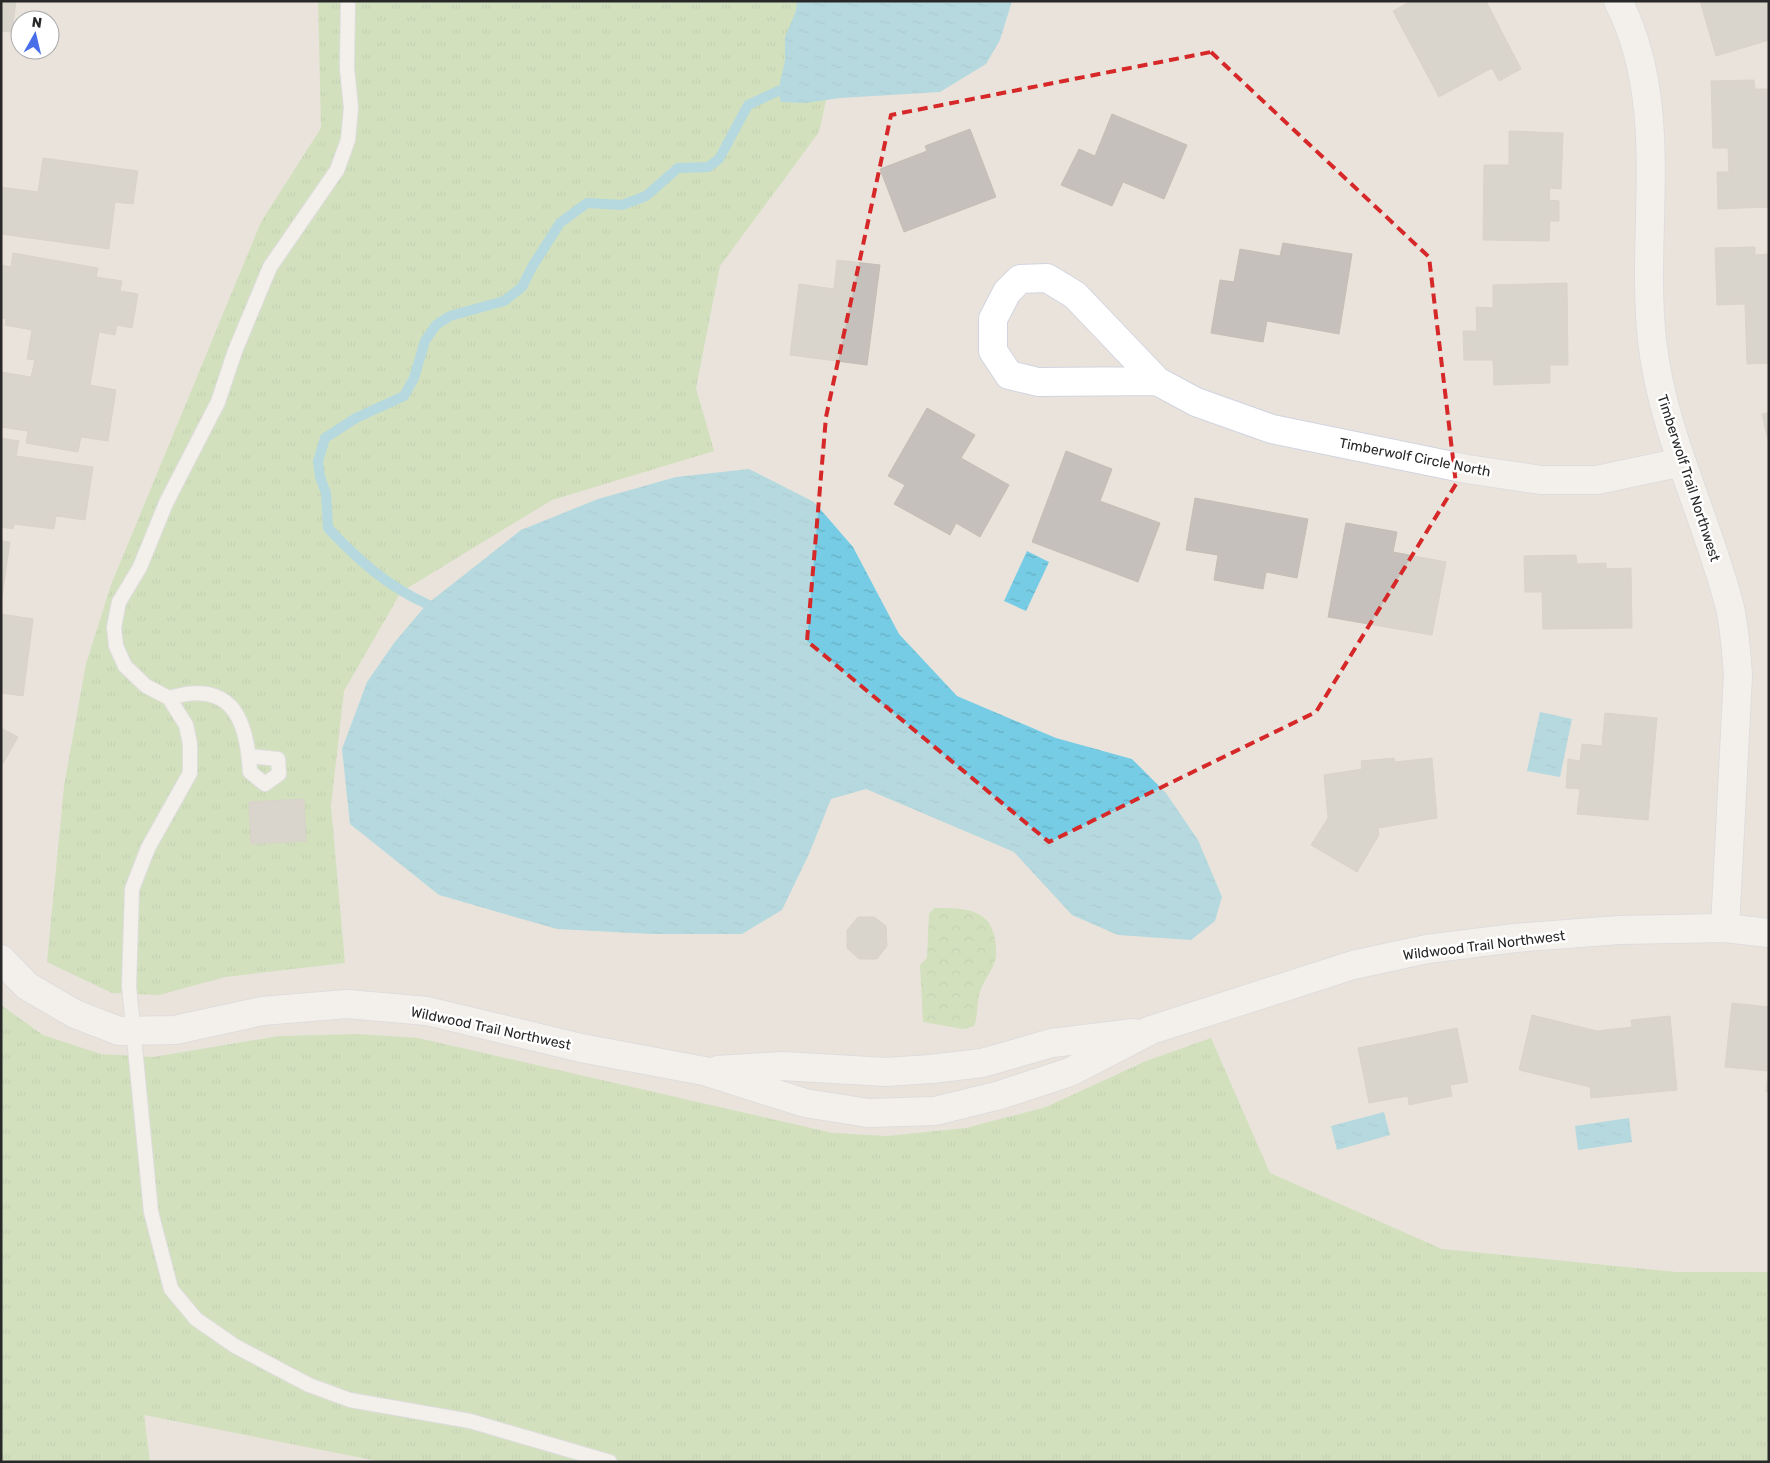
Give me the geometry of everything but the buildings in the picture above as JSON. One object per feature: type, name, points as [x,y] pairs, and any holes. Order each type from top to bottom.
[{"type":"street","name":"Timberwolf Trail Northwest","points":[[1618,1],[1627,19],[1642,61],[1648,106],[1652,339],[1660,387],[1682,462],[1711,541],[1730,606],[1738,666],[1725,928]]},
{"type":"street","points":[[1047,278],[1075,295],[1157,381],[1038,382],[1009,375],[993,351],[993,319],[1007,292],[1020,279],[1047,278]]},
{"type":"street","name":"Timberwolf Circle North","points":[[1157,381],[1196,402],[1272,429],[1467,469],[1541,480],[1597,480],[1682,462]]},
{"type":"street","name":"Wildwood Trail Northwest","points":[[1,959],[27,986],[75,1014],[119,1030],[176,1030],[262,1011],[347,1004],[427,1011],[581,1048],[704,1071],[805,1104],[868,1113],[935,1111],[1000,1095],[1070,1072],[1151,1030],[1353,965],[1427,949],[1515,938],[1619,930],[1725,928],[1769,933]]},
{"type":"street","name":"Wildwood Trail Northwest","points":[[704,1071],[782,1066],[886,1072],[931,1069],[982,1063],[1052,1043],[1151,1030]]},
{"type":"lane","points":[[348,1],[347,68],[351,108],[348,140],[337,170],[270,266],[238,342],[218,402],[166,503],[140,568],[119,602],[114,627],[116,646],[125,666],[146,686],[170,698],[186,725],[190,744],[190,773],[148,848],[132,889],[129,986],[152,1212],[171,1289],[196,1319],[235,1346],[309,1385],[350,1400],[406,1408],[470,1421],[610,1462]]},
{"type":"lane","points":[[170,698],[187,692],[206,692],[226,701],[240,720],[249,756]]},
{"type":"highlighted area","points":[[1211,52],[1429,257],[1456,484],[1316,712],[1049,842],[807,641],[826,417],[891,115]]},
{"type":"green space","points":[[318,1],[848,1],[819,132],[720,266],[696,388],[714,451],[552,500],[401,592],[344,691],[331,806],[345,963],[225,977],[159,995],[112,993],[47,962],[64,786],[86,664],[111,585],[261,222],[321,128]]},
{"type":"green space","points":[[934,908],[953,908],[971,911],[979,914],[991,926],[996,948],[995,961],[979,993],[974,1026],[963,1029],[923,1022],[920,965],[927,958],[929,914]]},
{"type":"green space","points":[[1,1005],[43,1035],[101,1054],[153,1057],[279,1036],[358,1034],[418,1038],[833,1133],[887,1136],[966,1128],[1046,1107],[1146,1061],[1211,1038],[1270,1173],[1442,1249],[1677,1272],[1769,1272],[1769,1462],[383,1462],[144,1415],[150,1462],[1,1462]]},
{"type":"water","points":[[797,1],[1012,1],[1000,40],[986,64],[940,92],[840,98],[805,103],[781,102],[778,91],[785,61],[785,37],[796,11]]},
{"type":"water","points":[[749,469],[814,502],[853,547],[899,634],[957,696],[1056,738],[1132,759],[1166,793],[1198,840],[1222,897],[1215,921],[1191,940],[1118,935],[1072,915],[1014,852],[866,789],[831,799],[809,854],[782,910],[742,934],[652,934],[557,929],[439,895],[350,824],[342,749],[367,682],[394,643],[427,604],[521,530],[598,499],[676,477]]},
{"type":"water","points":[[1027,551],[1049,562],[1026,611],[1004,601]]},
{"type":"water","points":[[1540,712],[1572,719],[1560,777],[1527,771]]},
{"type":"water","points":[[1384,1112],[1390,1135],[1337,1150],[1331,1126]]},
{"type":"water","points":[[1629,1118],[1632,1142],[1578,1150],[1575,1126]]},
{"type":"waterway","points":[[427,604],[386,581],[350,551],[328,528],[326,493],[320,477],[318,461],[325,438],[356,418],[404,396],[414,378],[425,341],[436,325],[450,316],[504,301],[522,287],[532,267],[560,223],[587,203],[622,205],[646,196],[678,168],[708,167],[719,159],[748,105],[778,91]]}]
